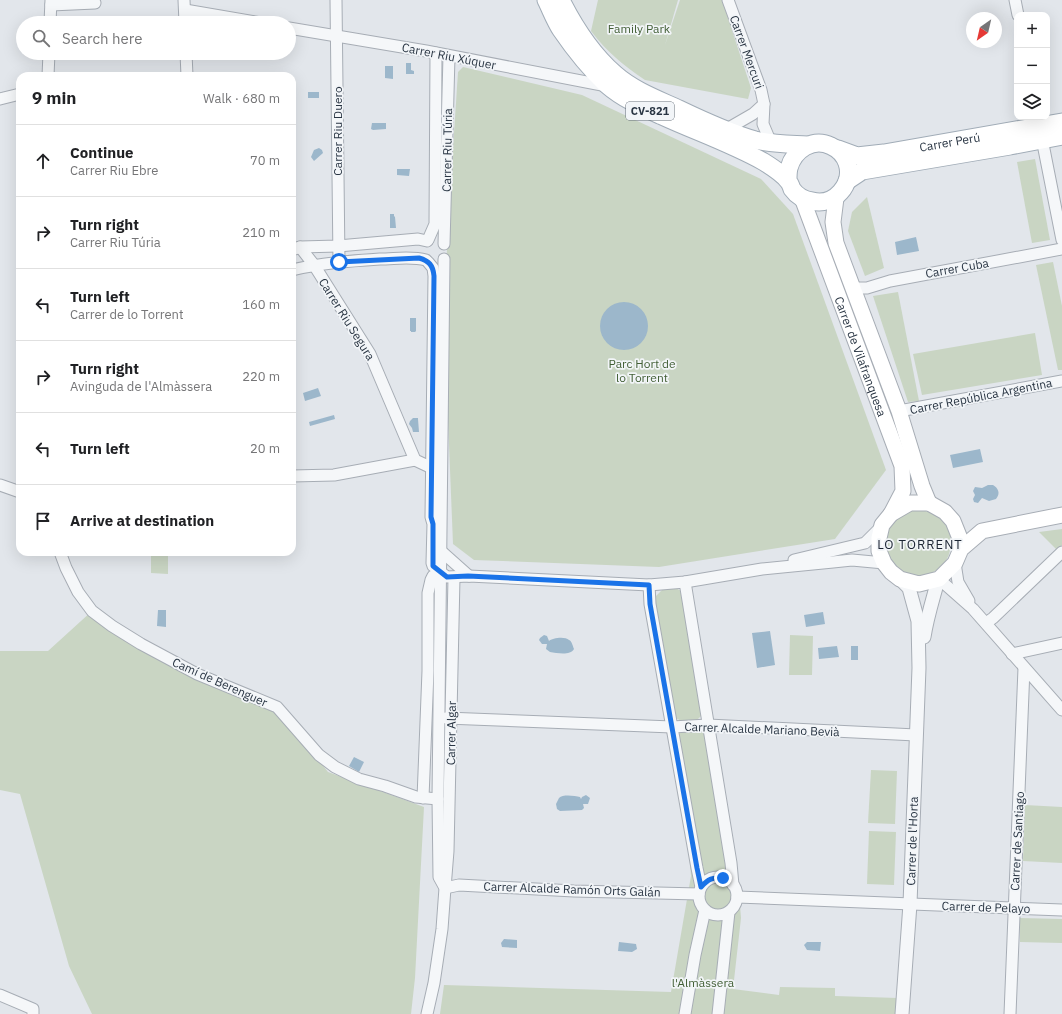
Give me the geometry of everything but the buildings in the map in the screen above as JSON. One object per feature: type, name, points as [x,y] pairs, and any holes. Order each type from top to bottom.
[{"type":"main road","name":"CV-821","points":[[546,0],[560,29],[585,62],[608,86],[635,104],[749,154],[769,165],[788,180],[793,189],[802,198]]},
{"type":"main road","name":"CV-821","points":[[562,0],[570,18],[590,49],[615,74],[643,93],[704,121],[754,140],[771,143],[807,145],[817,142],[827,144],[838,149]]},
{"type":"main road","name":"Carrer Perú","points":[[847,181],[862,171],[1062,122]]},
{"type":"main road","name":"Carrer Perú","points":[[838,149],[857,156],[884,153],[1039,127],[1062,136]]},
{"type":"main road","points":[[788,180],[789,168],[793,159],[798,151],[807,145]]},
{"type":"main road","points":[[838,149],[846,161],[848,170],[847,181]]},
{"type":"main road","name":"CV-821","points":[[836,198],[842,191],[847,181]]},
{"type":"main road","points":[[802,198],[820,203],[836,198]]},
{"type":"main road","name":"Carrer de Vilafranquesa","points":[[802,198],[902,466],[903,491],[887,520]]},
{"type":"main road","name":"Carrer de Vilafranquesa","points":[[836,198],[833,222],[836,243],[899,411],[922,486],[930,503]]},
{"type":"main road","points":[[887,520],[910,503],[930,503],[945,512],[953,521],[959,536],[961,549]]},
{"type":"main road","points":[[939,580],[955,563],[961,549],[982,531],[1062,515]]},
{"type":"main road","name":"CV-821","points":[[887,520],[879,538],[879,544],[884,563],[891,572],[900,579],[919,584],[939,580]]},
{"type":"main road","points":[[953,521],[982,531]]},
{"type":"street","name":"Carrer Riu Duero","points":[[336,0],[339,262]]},
{"type":"street","name":"Carrer Mercuri","points":[[728,0],[761,90],[764,104],[763,124],[771,143]]},
{"type":"street","points":[[1015,0],[1017,12]]},
{"type":"street","points":[[50,16],[51,2],[95,3]]},
{"type":"street","points":[[185,16],[184,5],[231,16]]},
{"type":"street","name":"Carrer Riu Xúquer","points":[[296,29],[436,53],[608,86]]},
{"type":"street","name":"Carrer Riu Túria","points":[[427,240],[435,224],[436,53]]},
{"type":"street","name":"Carrer Riu Túria","points":[[444,244],[449,56]]},
{"type":"street","points":[[48,72],[49,60]]},
{"type":"street","points":[[186,60],[187,72]]},
{"type":"street","points":[[0,99],[16,95]]},
{"type":"street","points":[[727,130],[753,114],[764,104]]},
{"type":"street","points":[[1039,127],[1062,240]]},
{"type":"street","points":[[296,248],[418,239],[436,239],[444,244],[446,250],[444,259],[441,551],[443,579]]},
{"type":"street","points":[[427,240],[423,246],[422,252],[433,268],[434,276],[431,517],[429,524],[428,566],[443,579]]},
{"type":"street","name":"Carrer Riu Segura","points":[[296,248],[314,265],[370,354],[415,460]]},
{"type":"street","name":"Carrer Cuba","points":[[853,288],[867,288],[890,281],[1062,249]]},
{"type":"street","points":[[296,269],[339,262],[419,258],[436,263],[444,259]]},
{"type":"street","name":"Carrer República Argentina","points":[[899,411],[1062,381]]},
{"type":"street","points":[[296,476],[334,476],[415,460],[432,468]]},
{"type":"street","points":[[0,485],[16,491]]},
{"type":"street","points":[[762,569],[865,543],[887,520]]},
{"type":"street","points":[[441,551],[468,576]]},
{"type":"street","points":[[986,623],[1062,552]]},
{"type":"street","name":"Camí de Berenguer","points":[[62,556],[78,592],[92,611],[112,626],[140,644],[197,674],[277,707],[319,754],[335,767],[359,779],[385,786],[416,798],[423,798]]},
{"type":"street","points":[[443,579],[446,569],[468,576],[649,585],[685,582],[762,569],[852,560],[884,563]]},
{"type":"street","points":[[955,563],[958,582],[973,609]]},
{"type":"street","name":"Carrer Algar","points":[[443,579],[438,799],[439,877],[445,888]]},
{"type":"street","name":"Carrer Algar","points":[[427,1014],[434,983],[442,929],[448,851],[452,719],[443,579]]},
{"type":"street","name":"Carrer Algar","points":[[423,798],[428,672],[428,593],[431,580],[443,579]]},
{"type":"street","name":"Carrer de l'Horta","points":[[900,579],[909,588],[918,621],[919,668],[910,904],[902,1014]]},
{"type":"street","points":[[939,580],[973,609],[1062,710]]},
{"type":"street","name":"Carrer de l'Horta","points":[[919,668],[926,622],[939,580]]},
{"type":"street","points":[[685,582],[731,863],[733,885]]},
{"type":"street","points":[[649,585],[650,604],[697,868],[701,906],[710,914],[717,915],[729,912]]},
{"type":"street","points":[[933,600],[940,595],[956,595]]},
{"type":"street","points":[[1012,654],[1062,643]]},
{"type":"street","name":"Carrer de Santiago","points":[[1010,1014],[1024,668]]},
{"type":"street","name":"Carrer Alcalde Mariano Bevià","points":[[439,718],[672,727],[708,725],[916,735]]},
{"type":"street","points":[[423,798],[438,799]]},
{"type":"street","points":[[700,890],[705,882],[717,878],[729,881],[733,885],[737,897],[729,912],[718,1014]]},
{"type":"street","name":"Carrer Alcalde Ramón Orts Galán","points":[[445,888],[459,885],[574,891],[700,890]]},
{"type":"street","points":[[737,897],[910,904]]},
{"type":"street","name":"Carrer de Pelayo","points":[[910,904],[1062,910]]},
{"type":"street","points":[[685,1014],[695,955],[705,910]]},
{"type":"street","points":[[0,995],[33,1009],[33,1014]]},
{"type":"green space","name":"Family Park","points":[[598,0],[678,0],[665,45],[680,0],[722,0],[751,88],[748,99],[645,80],[616,58],[591,31]]},
{"type":"green space","name":"Parc Hort de lo Torrent","points":[[463,67],[582,95],[761,179],[793,214],[886,470],[835,539],[659,567],[474,560],[453,544],[444,319],[448,225],[458,72]]},
{"type":"green space","points":[[1035,159],[1050,240],[1032,243],[1017,162]]},
{"type":"green space","points":[[867,197],[884,268],[865,276],[848,231],[852,212]]},
{"type":"green space","points":[[1053,262],[1062,306],[1062,370],[1058,370],[1036,265]]},
{"type":"green space","points":[[898,292],[919,401],[908,402],[873,296]]},
{"type":"green space","points":[[1035,333],[1042,375],[922,395],[913,354]]},
{"type":"green space","points":[[912,510],[924,510],[937,515],[942,519],[949,530],[951,543],[949,556],[942,567],[931,574],[924,576],[912,576],[899,571],[890,562],[885,549],[885,537],[890,524],[899,515]]},
{"type":"green space","points":[[1062,529],[1062,545],[1057,550],[1039,532]]},
{"type":"green space","points":[[151,556],[168,556],[168,574],[151,573]]},
{"type":"green space","name":"l'Almàssera","points":[[676,588],[681,591],[700,706],[701,716],[697,720],[705,732],[738,881],[741,918],[733,989],[779,995],[780,987],[835,988],[835,996],[898,998],[897,1014],[440,1014],[444,985],[671,992],[691,876],[679,735],[681,721],[676,718],[654,598],[662,590]]},
{"type":"green space","points":[[92,611],[197,674],[277,707],[328,772],[424,807],[415,978],[411,1014],[92,1014],[69,966],[20,794],[0,790],[0,651],[48,651]]},
{"type":"green space","points":[[790,635],[813,636],[812,675],[789,675]]},
{"type":"green space","points":[[871,770],[897,771],[895,824],[868,823]]},
{"type":"green space","points":[[1025,805],[1062,807],[1062,863],[1023,861]]},
{"type":"green space","points":[[869,831],[896,832],[894,885],[867,884]]},
{"type":"green space","points":[[1020,918],[1062,919],[1062,943],[1020,942]]},
{"type":"water","points":[[406,63],[411,63],[411,70],[414,71],[414,74],[406,74]]},
{"type":"water","points":[[385,66],[393,66],[393,79],[385,78]]},
{"type":"water","points":[[308,92],[319,92],[319,98],[308,98]]},
{"type":"water","points":[[372,123],[386,123],[386,129],[373,130],[371,129]]},
{"type":"water","points":[[319,148],[323,153],[314,161],[311,157],[314,150]]},
{"type":"water","points":[[397,169],[410,169],[409,176],[397,175]]},
{"type":"water","points":[[390,214],[394,214],[396,228],[390,228]]},
{"type":"water","points":[[916,237],[919,251],[897,255],[895,242]]},
{"type":"water","points":[[624,302],[633,304],[641,309],[646,317],[648,326],[646,335],[641,343],[633,348],[624,350],[615,348],[607,343],[602,335],[600,326],[602,317],[607,309],[615,304]]},
{"type":"water","points":[[410,318],[416,318],[415,332],[410,331]]},
{"type":"water","points":[[318,388],[321,396],[305,401],[303,393]]},
{"type":"water","points":[[334,415],[335,419],[310,426],[309,422]]},
{"type":"water","points":[[413,418],[418,418],[419,432],[413,432],[409,424]]},
{"type":"water","points":[[980,449],[983,462],[953,468],[950,455]]},
{"type":"water","points":[[988,485],[993,485],[997,489],[999,493],[996,499],[989,501],[982,498],[978,503],[974,502],[973,499],[975,495],[973,491],[975,487],[982,488]]},
{"type":"water","points":[[158,610],[166,610],[166,627],[157,626]]},
{"type":"water","points":[[823,612],[825,624],[806,627],[804,615]]},
{"type":"water","points":[[770,631],[775,665],[757,668],[752,633]]},
{"type":"water","points":[[544,635],[547,636],[549,641],[553,639],[565,638],[571,642],[574,649],[570,653],[550,652],[546,649],[547,644],[542,644],[539,640]]},
{"type":"water","points":[[837,646],[839,657],[819,659],[818,648]]},
{"type":"water","points":[[851,646],[858,646],[858,660],[851,660]]},
{"type":"water","points":[[354,757],[364,762],[359,772],[349,766]]},
{"type":"water","points":[[586,795],[590,798],[588,804],[583,804],[584,808],[582,810],[560,811],[557,809],[556,804],[561,797],[572,796],[580,797],[581,799]]},
{"type":"water","points":[[504,939],[517,940],[517,948],[502,947],[501,943]]},
{"type":"water","points":[[619,942],[636,944],[637,949],[632,952],[618,951]]},
{"type":"water","points":[[807,942],[821,942],[820,951],[807,950],[804,945]]},
{"type":"district","name":"LO TORRENT","points":[[920,544]]},
{"type":"route","points":[[339,262],[419,258],[426,260],[433,268],[431,517],[433,524],[433,566],[447,577],[454,578],[468,576],[649,585],[650,604],[701,887],[705,882],[711,879],[723,878]]}]
